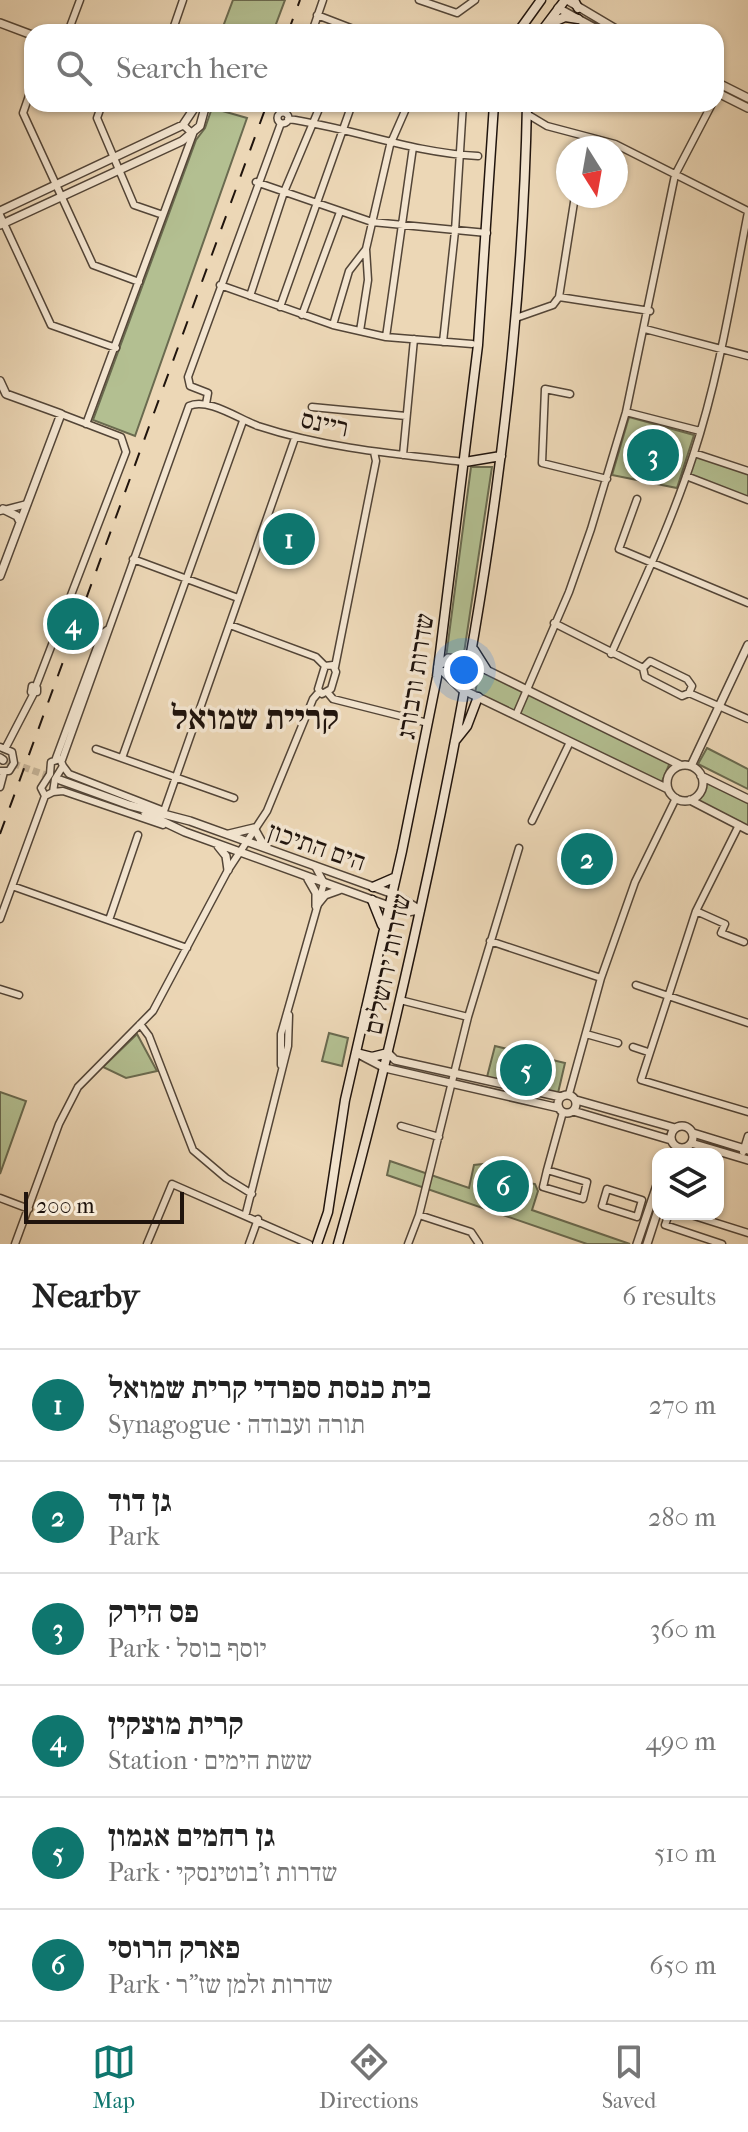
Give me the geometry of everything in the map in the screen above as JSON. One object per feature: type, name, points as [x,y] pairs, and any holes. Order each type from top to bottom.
[{"type":"main road","points":[[547,24],[566,0]]},
{"type":"main road","points":[[524,24],[539,2],[558,8]]},
{"type":"main road","points":[[551,24],[560,18],[578,19]]},
{"type":"main road","name":"שדרות ורבורג","points":[[317,1244],[328,1212],[345,1100],[358,1053],[438,667],[465,462],[487,233],[494,112]]},
{"type":"main road","name":"שדרות ורבורג","points":[[465,691],[501,456],[516,318],[527,114]]},
{"type":"main road","name":"ריינס","points":[[465,462],[501,456]]},
{"type":"main road","points":[[474,647],[486,669]]},
{"type":"main road","name":"שדרות ירושלים","points":[[338,1244],[385,1068],[465,691]]},
{"type":"main road","points":[[455,742],[467,726],[478,697]]},
{"type":"main road","points":[[373,887],[396,876]]},
{"type":"main road","points":[[372,900],[380,912],[383,934]]},
{"type":"main road","points":[[358,1053],[374,1057],[388,1053]]},
{"type":"street","points":[[71,24],[80,0]]},
{"type":"street","points":[[175,24],[183,0]]},
{"type":"street","points":[[314,24],[323,0]]},
{"type":"street","points":[[419,0],[457,13],[475,0]]},
{"type":"street","points":[[566,0],[608,24]]},
{"type":"street","points":[[558,8],[587,24]]},
{"type":"street","points":[[317,15],[335,24]]},
{"type":"street","points":[[0,23],[24,32]]},
{"type":"street","points":[[724,86],[748,98]]},
{"type":"street","points":[[724,97],[748,108]]},
{"type":"street","points":[[24,110],[93,265],[139,282]]},
{"type":"street","points":[[99,112],[97,118],[134,205],[163,215]]},
{"type":"street","points":[[116,348],[51,325],[2,224],[0,213],[183,125],[192,112]]},
{"type":"street","points":[[86,424],[193,134],[204,112]]},
{"type":"street","points":[[206,404],[208,393],[190,386],[188,377],[256,182],[286,112]]},
{"type":"street","points":[[250,296],[284,192],[318,112]]},
{"type":"street","points":[[280,307],[314,203],[349,112]]},
{"type":"street","points":[[360,331],[368,280],[366,249],[390,145],[404,112]]},
{"type":"street","points":[[443,342],[455,231],[462,112]]},
{"type":"street","points":[[516,715],[569,592],[607,479],[650,311],[675,175],[708,112]]},
{"type":"street","points":[[527,114],[547,126],[569,129],[615,144],[748,216],[722,349],[694,453],[652,563],[611,654]]},
{"type":"street","points":[[285,118],[315,123],[390,145],[478,156]]},
{"type":"street","points":[[183,125],[193,134]]},
{"type":"street","points":[[2,224],[193,134]]},
{"type":"street","points":[[386,337],[413,147]]},
{"type":"street","points":[[256,182],[372,222],[487,233]]},
{"type":"street","points":[[516,318],[553,305],[559,297],[573,208]]},
{"type":"street","points":[[302,315],[340,212]]},
{"type":"street","points":[[333,325],[349,271],[366,249]]},
{"type":"street","points":[[220,285],[333,325],[386,337],[472,344]]},
{"type":"street","points":[[559,297],[650,311]]},
{"type":"street","points":[[645,329],[748,356]]},
{"type":"street","points":[[403,455],[414,339]]},
{"type":"street","points":[[0,381],[3,396],[121,437],[126,452],[35,690],[2,748],[12,752],[14,759],[12,767],[2,771],[0,787]]},
{"type":"street","points":[[570,394],[545,389],[542,463],[607,479]]},
{"type":"street","name":"ריינס","points":[[133,559],[184,413],[195,403],[206,404],[243,421],[295,438],[374,452],[465,462]]},
{"type":"street","points":[[312,407],[406,416]]},
{"type":"street","points":[[626,412],[700,431]]},
{"type":"street","points":[[0,576],[61,414]]},
{"type":"street","points":[[122,758],[243,421]]},
{"type":"street","points":[[164,811],[295,438]]},
{"type":"street","points":[[453,460],[466,451]]},
{"type":"street","points":[[328,693],[373,477],[374,452]]},
{"type":"street","points":[[694,453],[748,471]]},
{"type":"street","points":[[686,476],[748,500]]},
{"type":"street","points":[[637,499],[619,549],[748,603]]},
{"type":"street","points":[[2,510],[27,504]]},
{"type":"street","points":[[2,510],[20,522]]},
{"type":"street","points":[[53,792],[60,762],[133,559],[238,598]]},
{"type":"street","points":[[554,623],[643,668]]},
{"type":"street","points":[[230,625],[316,657],[325,666],[335,667]]},
{"type":"street","points":[[691,766],[748,645]]},
{"type":"street","points":[[748,799],[701,776],[691,766],[680,765],[471,662],[454,657],[438,667],[450,682],[465,691],[668,789],[676,798],[690,800],[748,830]]},
{"type":"street","points":[[650,661],[687,679],[692,686],[689,693],[682,696],[645,677],[643,668],[650,661]]},
{"type":"street","points":[[15,1244],[59,1124],[78,1087],[153,1011],[228,870],[267,811],[313,699],[319,692],[318,684],[325,666]]},
{"type":"street","points":[[319,692],[328,693],[333,699],[428,723]]},
{"type":"street","points":[[689,693],[748,719]]},
{"type":"street","points":[[532,821],[570,742]]},
{"type":"street","points":[[96,749],[234,798]]},
{"type":"street","points":[[45,796],[41,788],[50,774],[51,762],[60,762]]},
{"type":"street","points":[[60,762],[69,774],[190,821]]},
{"type":"street","points":[[668,789],[667,777],[680,765]]},
{"type":"street","points":[[690,800],[702,788],[701,776]]},
{"type":"street","points":[[60,780],[129,805]]},
{"type":"street","points":[[0,919],[45,796],[53,792],[63,791],[185,832]]},
{"type":"street","points":[[547,1170],[587,1182],[583,1199],[543,1187],[561,1110],[569,1097],[601,978],[635,882],[676,798]]},
{"type":"street","name":"הים התיכון","points":[[129,805],[190,821],[315,866],[392,894],[420,910]]},
{"type":"street","name":"הים התיכון","points":[[129,805],[239,853],[407,912],[420,910]]},
{"type":"street","points":[[739,825],[696,911],[641,1080],[748,1112]]},
{"type":"street","points":[[219,832],[237,834],[254,828]]},
{"type":"street","points":[[254,828],[259,841],[271,851]]},
{"type":"street","points":[[109,920],[138,835]]},
{"type":"street","points":[[216,844],[226,856],[228,870]]},
{"type":"street","points":[[408,1244],[419,1215],[468,1017],[519,848]]},
{"type":"street","points":[[281,1065],[281,1034],[324,883],[315,866]]},
{"type":"street","points":[[305,876],[314,886],[316,906]]},
{"type":"street","points":[[12,886],[187,948]]},
{"type":"street","points":[[316,906],[325,895],[343,889]]},
{"type":"street","points":[[696,911],[725,924],[721,933],[744,942]]},
{"type":"street","points":[[490,941],[601,978]]},
{"type":"street","points":[[636,985],[748,1023]]},
{"type":"street","points":[[0,989],[19,995]]},
{"type":"street","points":[[400,1000],[468,1017]]},
{"type":"street","points":[[246,1213],[288,1046],[288,1012]]},
{"type":"street","points":[[140,1024],[149,1036],[193,1150],[226,1178],[252,1194]]},
{"type":"street","points":[[281,1034],[290,1035]]},
{"type":"street","points":[[586,1034],[618,1043]]},
{"type":"street","points":[[279,1046],[288,1046]]},
{"type":"street","points":[[633,1047],[648,1052]]},
{"type":"street","points":[[358,1053],[385,1068],[573,1111],[671,1142],[676,1148]]},
{"type":"street","points":[[388,1053],[395,1060],[569,1097],[675,1128],[685,1126],[693,1133],[746,1149]]},
{"type":"street","points":[[382,1079],[396,1071]]},
{"type":"street","points":[[569,1097],[573,1111]]},
{"type":"street","points":[[401,1126],[439,1137]]},
{"type":"street","points":[[670,1148],[675,1128]]},
{"type":"street","points":[[684,1148],[691,1143],[693,1133]]},
{"type":"street","points":[[691,1143],[745,1159],[748,1136]]},
{"type":"street","points":[[147,1244],[172,1184],[246,1213],[309,1244]]},
{"type":"street","points":[[637,1244],[644,1209],[642,1200],[607,1189],[602,1206],[637,1217],[644,1209],[652,1194]]},
{"type":"street","points":[[0,1198],[29,1209]]},
{"type":"street","points":[[419,1215],[471,1232],[479,1244]]},
{"type":"street","points":[[249,1244],[258,1219]]},
{"type":"street","points":[[647,1244],[659,1220]]},
{"type":"street","points":[[664,1220],[665,1225],[722,1244]]},
{"type":"street","points":[[707,1220],[748,1233]]},
{"type":"green space","points":[[233,0],[285,0],[276,24],[224,24]]},
{"type":"green space","points":[[211,112],[226,112],[247,118],[135,436],[93,420],[196,140],[205,128]]},
{"type":"green space","points":[[629,417],[694,435],[677,488],[612,475]]},
{"type":"green space","points":[[696,456],[748,474],[748,497],[689,475]]},
{"type":"green space","points":[[471,467],[492,467],[461,673],[453,678],[444,673]]},
{"type":"green space","points":[[480,668],[524,689],[515,712],[475,693]]},
{"type":"green space","points":[[527,691],[671,760],[661,784],[519,714]]},
{"type":"green space","points":[[707,748],[748,769],[748,789],[698,764]]},
{"type":"green space","points":[[708,779],[748,799],[748,829],[697,802]]},
{"type":"green space","points":[[329,1033],[348,1038],[342,1066],[322,1061]]},
{"type":"green space","points":[[137,1034],[157,1071],[126,1078],[103,1067]]},
{"type":"green space","points":[[495,1046],[565,1063],[558,1093],[487,1077]]},
{"type":"green space","points":[[0,1092],[26,1101],[0,1174]]},
{"type":"green space","points":[[390,1161],[469,1188],[474,1165],[492,1163],[506,1178],[535,1184],[538,1191],[532,1210],[630,1244],[587,1244],[387,1175]]},
{"type":"tunnel","points":[[3,760],[60,780]]},
{"type":"railway","points":[[291,24],[300,0]]},
{"type":"railway","points":[[0,834],[264,112]]},
{"type":"place","name":"פס הירק","points":[[653,455]]},
{"type":"place","name":"בית כנסת ספרדי קרית שמואל","points":[[289,539]]},
{"type":"place","name":"קרית מוצקין","points":[[73,624]]},
{"type":"place","name":"גן דוד","points":[[587,859]]},
{"type":"place","name":"גן רחמים אגמון","points":[[526,1070]]},
{"type":"place","name":"פארק הרוסי","points":[[503,1186]]},
{"type":"district","name":"קריית שמואל","points":[[255,717]]}]
